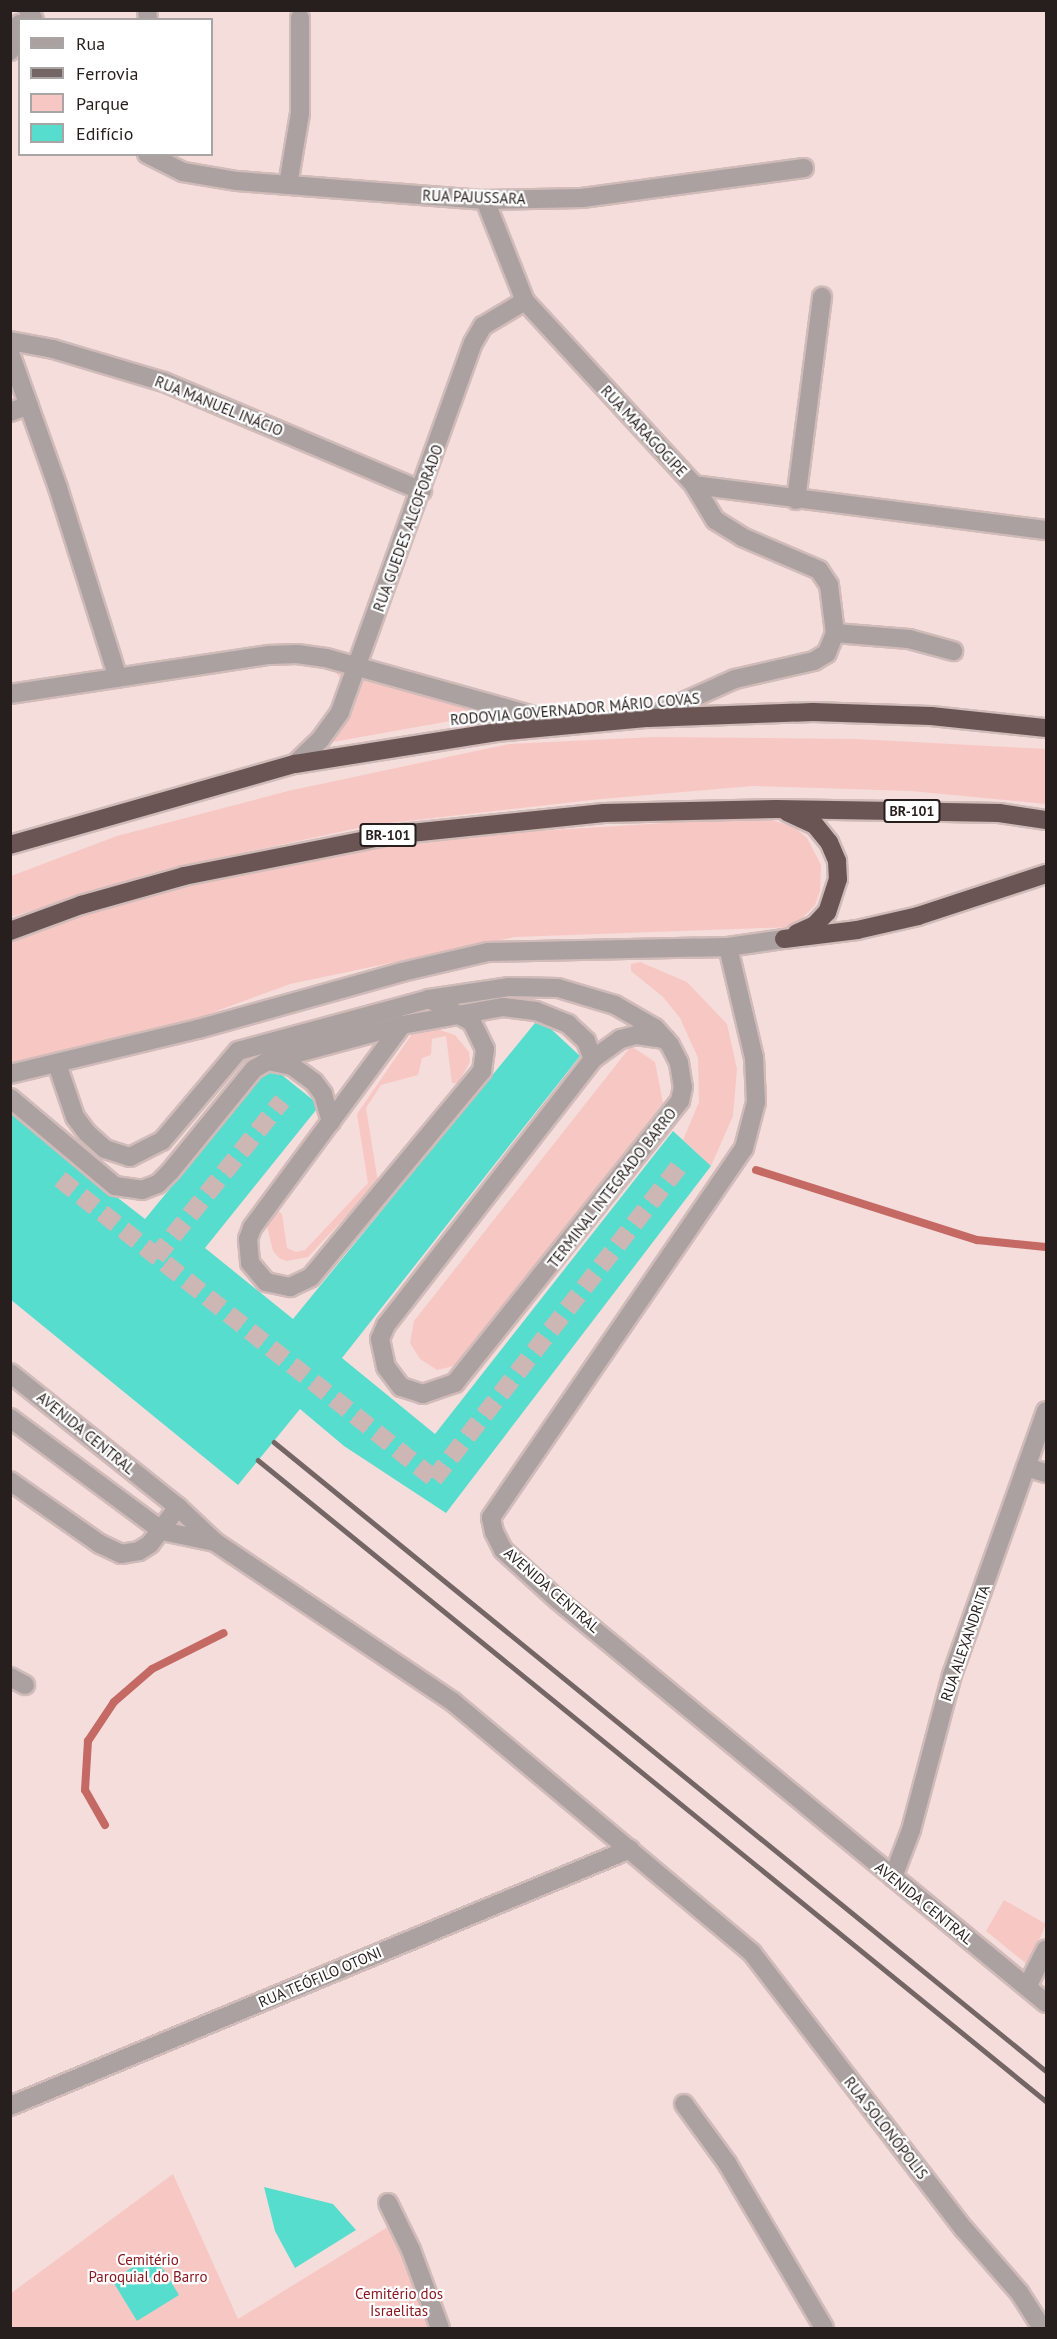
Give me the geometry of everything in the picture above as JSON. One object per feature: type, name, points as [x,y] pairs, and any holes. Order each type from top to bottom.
[{"type":"highway","name":"RODOVIA GOVERNADOR MÁRIO COVAS","points":[[10,845],[142,804],[295,764],[475,734],[648,718],[813,711],[931,716],[1047,728]]},
{"type":"highway","name":"BR-101","points":[[10,931],[81,905],[184,876],[391,835],[604,813],[776,809],[999,813],[1047,820]]},
{"type":"highway","points":[[776,809],[815,825],[829,842],[837,861],[838,879],[827,912],[815,925],[784,939]]},
{"type":"highway","points":[[784,939],[857,930],[918,916],[1047,874]]},
{"type":"street","points":[[288,185],[300,112],[300,18]]},
{"type":"street","points":[[10,51],[18,29]]},
{"type":"street","name":"RUA PAJUSSARA","points":[[151,156],[183,172],[288,185],[485,200],[582,198],[804,168]]},
{"type":"street","name":"RUA MARAGOGIPE","points":[[485,200],[525,301],[694,485],[796,500],[1047,530]]},
{"type":"street","points":[[796,500],[822,297]]},
{"type":"street","name":"RUA GUEDES ALCOFORADO","points":[[295,764],[320,740],[340,712],[422,491],[473,343],[483,326],[525,301]]},
{"type":"street","name":"RUA MANUEL INÁCIO","points":[[10,341],[53,349],[164,382],[422,491]]},
{"type":"street","points":[[10,353],[118,678]]},
{"type":"street","points":[[10,412],[29,405]]},
{"type":"street","points":[[648,718],[735,680],[814,661],[827,653],[835,633],[834,603],[829,585],[819,570],[742,537],[715,520],[694,485]]},
{"type":"street","points":[[835,633],[909,639],[953,651]]},
{"type":"street","points":[[10,694],[269,655],[326,658],[568,725]]},
{"type":"street","points":[[10,1074],[57,1064],[488,952],[728,947],[784,939]]},
{"type":"street","name":"AVENIDA CENTRAL","points":[[728,947],[754,1059],[756,1102],[744,1148],[491,1518],[503,1550],[558,1600],[1047,2003]]},
{"type":"street","points":[[57,1064],[75,1117],[87,1133],[105,1149],[130,1157],[162,1141],[238,1051],[429,999],[508,987],[558,988],[615,1005],[636,1015],[665,1039]]},
{"type":"street","points":[[402,1025],[252,1228],[247,1251],[256,1274],[277,1286],[302,1284],[318,1270],[482,1071],[485,1049],[481,1036],[472,1022],[429,999]]},
{"type":"street","points":[[10,1098],[115,1186],[142,1190],[158,1184],[170,1172],[254,1069],[268,1061],[402,1025],[503,1007],[552,1016],[579,1032],[593,1059]]},
{"type":"street","name":"TERMINAL INTEGRADO BARRO","points":[[636,1035],[665,1039],[679,1063],[683,1087],[680,1101],[647,1146],[455,1383],[423,1394],[401,1387],[386,1367],[382,1355],[380,1339],[386,1325],[593,1059],[621,1039],[636,1035]]},
{"type":"street","points":[[268,1061],[292,1066],[314,1082],[322,1094],[331,1122]]},
{"type":"street","name":"AVENIDA CENTRAL","points":[[10,1373],[178,1507],[215,1542],[453,1702],[726,1930]]},
{"type":"street","name":"RUA ALEXANDRITA","points":[[893,1877],[911,1830],[952,1675],[1047,1411]]},
{"type":"street","name":"AVENIDA CENTRAL","points":[[10,1418],[162,1531],[215,1542]]},
{"type":"street","points":[[1026,1467],[1047,1473]]},
{"type":"street","points":[[10,1481],[114,1552],[139,1551],[162,1531],[178,1507]]},
{"type":"street","name":"RUA TEÓFILO OTONI","points":[[10,2106],[630,1849]]},
{"type":"street","name":"RUA SOLONÓPOLIS","points":[[726,1930],[770,1975],[964,2229],[1019,2292],[1042,2328]]},
{"type":"street","points":[[1027,1987],[1047,1949]]},
{"type":"street","points":[[684,2104],[727,2163],[824,2328]]},
{"type":"street","points":[[388,2203],[411,2250],[440,2328]]},
{"type":"green space","points":[[329,660],[484,715],[327,743],[342,682]]},
{"type":"green space","points":[[654,737],[856,739],[1046,749],[1046,804],[911,791],[753,786],[601,799],[372,825],[155,872],[11,917],[11,876],[117,836],[288,791],[509,744]]},
{"type":"green space","points":[[762,817],[794,827],[807,838],[821,865],[820,891],[815,905],[794,927],[515,937],[290,984],[160,1032],[11,1065],[11,931],[81,905],[385,846],[487,834]]},
{"type":"green space","points":[[640,962],[687,982],[727,1024],[737,1069],[733,1116],[711,1166],[683,1140],[699,1102],[698,1058],[680,1018],[663,997],[631,971],[631,964]]},
{"type":"green space","points":[[434,1028],[455,1035],[469,1052],[470,1062],[458,1083],[452,1083],[446,1036],[432,1039],[431,1055],[422,1058],[418,1075],[381,1085],[366,1108],[378,1182],[308,1257],[287,1261],[279,1258],[273,1251],[267,1226],[276,1209],[282,1214],[287,1248],[296,1252],[305,1250],[368,1183],[357,1114],[412,1034]]},
{"type":"green space","points":[[631,1046],[655,1062],[663,1103],[458,1365],[437,1370],[420,1359],[410,1343],[414,1321]]},
{"type":"green space","points":[[1004,1900],[1046,1924],[1028,1965],[986,1931]]},
{"type":"green space","name":"Cemitério Paroquial do Barro","points":[[173,2174],[238,2319],[391,2225],[436,2328],[11,2328],[10,2294]]},
{"type":"building","points":[[535,1023],[551,1029],[580,1056],[342,1358],[435,1434],[673,1131],[711,1166],[446,1513],[344,1446],[300,1409],[238,1485],[10,1299],[10,1113],[108,1195],[118,1198],[145,1219],[261,1078],[270,1073],[282,1075],[313,1100],[316,1110],[205,1248],[293,1319]]},
{"type":"building","points":[[264,2187],[333,2204],[356,2230],[295,2268],[275,2231]]},
{"type":"building","points":[[154,2254],[179,2295],[137,2321],[112,2280]]},
{"type":"waterway","points":[[756,1170],[977,1240],[1046,1247]]},
{"type":"waterway","points":[[105,1825],[85,1790],[88,1741],[114,1702],[152,1669],[224,1633]]},
{"type":"tunnel","points":[[156,1257],[282,1101]]},
{"type":"tunnel","points":[[60,1179],[434,1479],[679,1167]]},
{"type":"railway","points":[[274,1442],[1046,2071]]},
{"type":"railway","points":[[258,1460],[1046,2101]]},
{"type":"park label","name":"Cemitério dos Israelitas","points":[[399,2302]]}]
